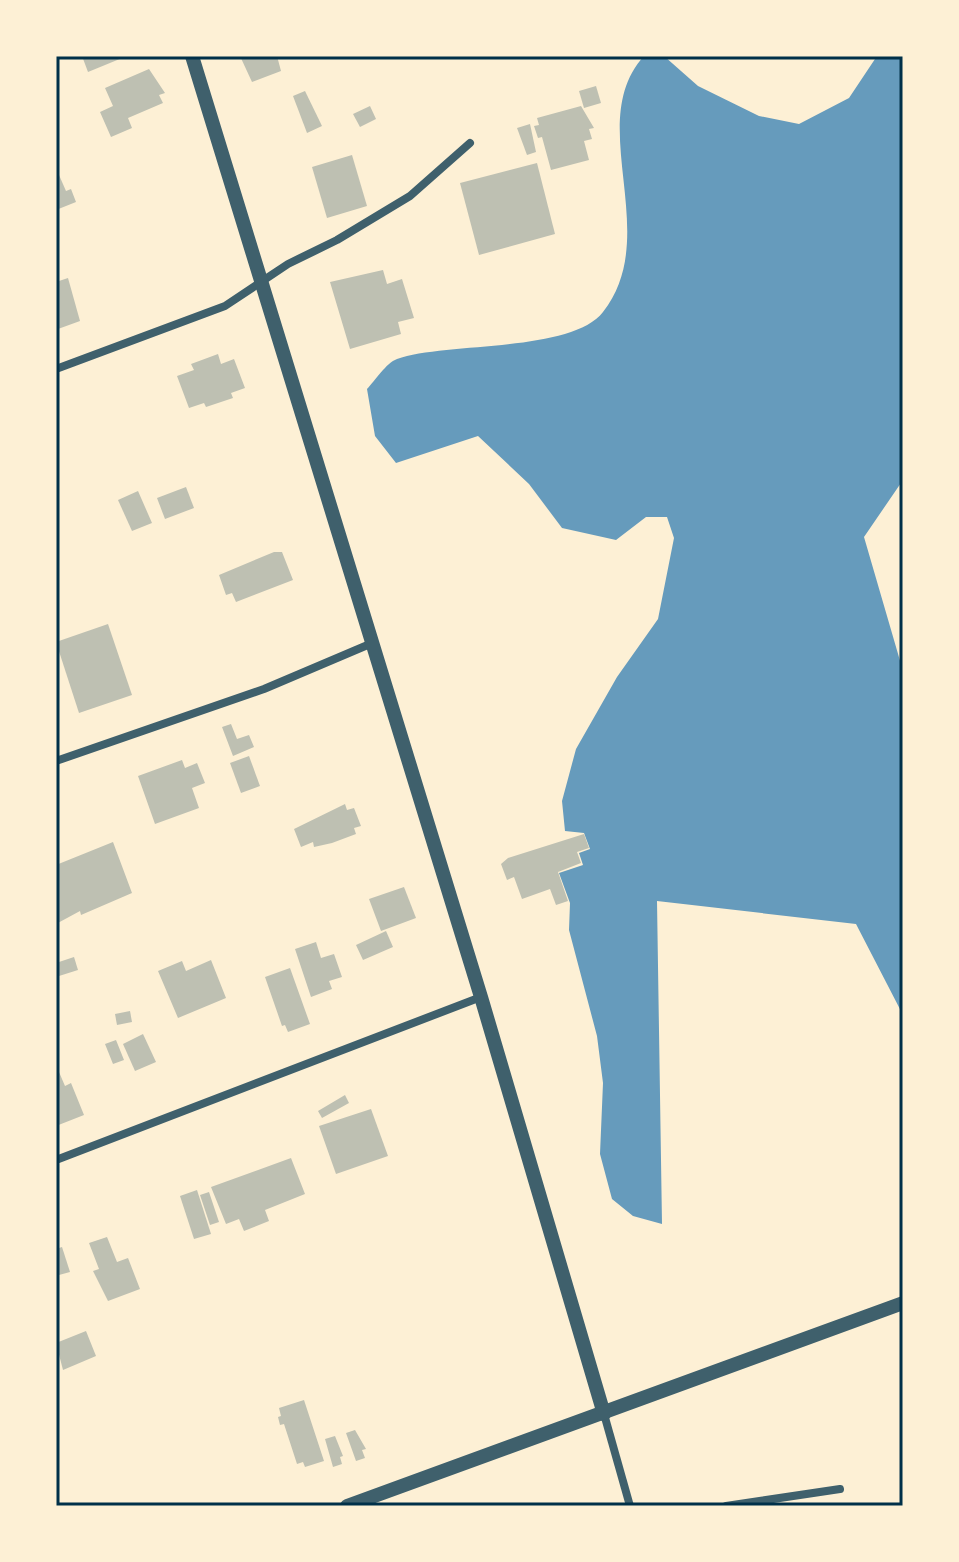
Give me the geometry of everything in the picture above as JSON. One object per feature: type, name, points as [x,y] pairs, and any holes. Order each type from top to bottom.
[{"type":"street","points":[[192,56],[370,644],[481,997],[630,1506]]},
{"type":"street","points":[[56,369],[225,306],[260,282],[410,196],[470,143]]},
{"type":"street","points":[[56,761],[264,689],[370,644]]},
{"type":"street","points":[[56,1160],[481,997]]},
{"type":"street","points":[[347,1506],[903,1303]]},
{"type":"street","points":[[726,1506],[840,1489]]},
{"type":"water","points":[[644,56],[664,56],[698,86],[759,116],[799,124],[849,98],[877,56],[903,56],[903,480],[864,537],[903,671],[903,1015],[856,924],[657,901],[662,1224],[633,1216],[612,1199],[600,1154],[603,1083],[597,1036],[569,930],[570,903],[559,873],[583,865],[579,853],[590,849],[584,833],[565,831],[562,801],[576,749],[617,677],[658,619],[674,538],[667,517],[646,517],[616,540],[562,528],[529,484],[478,436],[396,463],[375,436],[367,389],[397,359],[564,334],[587,325],[603,312],[620,281],[627,249],[620,113],[627,83]]},
{"type":"building","points":[[82,56],[127,56],[88,72]]},
{"type":"building","points":[[240,56],[277,56],[281,71],[252,82]]},
{"type":"building","points":[[149,69],[165,93],[159,95],[163,103],[128,118],[132,128],[111,137],[100,112],[113,106],[105,88]]},
{"type":"building","points":[[596,86],[601,103],[584,108],[579,91]]},
{"type":"building","points":[[305,91],[322,126],[307,133],[293,96]]},
{"type":"building","points":[[370,106],[376,119],[360,127],[353,114]]},
{"type":"building","points":[[581,106],[594,128],[589,129],[592,139],[584,141],[589,160],[551,170],[542,137],[538,138],[534,126],[539,125],[537,118]]},
{"type":"building","points":[[530,124],[536,152],[527,155],[517,128]]},
{"type":"building","points":[[352,155],[367,206],[327,218],[312,167]]},
{"type":"building","points":[[537,163],[555,234],[479,255],[460,183]]},
{"type":"building","points":[[59,175],[66,191],[71,189],[76,202],[56,210],[56,176]]},
{"type":"building","points":[[383,270],[387,284],[402,279],[414,318],[398,322],[401,334],[350,349],[330,282]]},
{"type":"building","points":[[68,278],[80,321],[58,329],[56,282]]},
{"type":"building","points":[[218,354],[221,364],[234,359],[245,388],[231,393],[233,398],[206,407],[204,403],[189,408],[177,376],[194,370],[191,364]]},
{"type":"building","points":[[186,487],[194,508],[165,519],[157,498]]},
{"type":"building","points":[[138,491],[152,523],[132,531],[118,500]]},
{"type":"building","points":[[274,552],[282,552],[293,580],[236,602],[232,593],[226,595],[219,575]]},
{"type":"building","points":[[108,624],[132,695],[79,713],[56,642]]},
{"type":"building","points":[[231,724],[237,739],[249,735],[254,747],[233,756],[222,727]]},
{"type":"building","points":[[249,756],[260,786],[241,793],[230,763]]},
{"type":"building","points":[[182,760],[185,768],[197,763],[205,783],[192,788],[199,808],[155,824],[138,776]]},
{"type":"building","points":[[345,804],[347,810],[354,808],[361,826],[354,828],[356,834],[332,843],[314,847],[313,842],[301,847],[294,829]]},
{"type":"building","points":[[584,834],[589,848],[577,852],[581,863],[558,872],[568,901],[556,905],[550,889],[522,899],[514,877],[507,880],[501,864],[508,858]]},
{"type":"building","points":[[113,842],[132,893],[81,915],[80,911],[56,924],[56,865]]},
{"type":"building","points":[[404,887],[416,918],[381,931],[369,899]]},
{"type":"building","points":[[386,931],[393,947],[363,960],[356,945]]},
{"type":"building","points":[[316,942],[321,958],[334,954],[342,977],[329,981],[332,989],[311,997],[295,949]]},
{"type":"building","points":[[74,957],[78,970],[59,976],[56,963]]},
{"type":"building","points":[[211,960],[226,998],[178,1018],[158,971],[182,961],[186,971]]},
{"type":"building","points":[[290,968],[310,1024],[288,1032],[285,1025],[282,1026],[265,977]]},
{"type":"building","points":[[130,1011],[132,1022],[117,1025],[115,1014]]},
{"type":"building","points":[[143,1034],[156,1062],[135,1071],[123,1044]]},
{"type":"building","points":[[116,1040],[124,1060],[113,1064],[105,1044]]},
{"type":"building","points":[[59,1072],[65,1086],[71,1083],[84,1115],[56,1126],[56,1073]]},
{"type":"building","points":[[345,1095],[349,1103],[322,1118],[318,1111]]},
{"type":"building","points":[[371,1109],[388,1156],[336,1174],[319,1126]]},
{"type":"building","points":[[291,1158],[305,1194],[265,1210],[269,1221],[244,1231],[239,1219],[226,1224],[211,1187]]},
{"type":"building","points":[[197,1190],[211,1234],[194,1239],[180,1196]]},
{"type":"building","points":[[209,1192],[219,1222],[210,1225],[200,1195]]},
{"type":"building","points":[[107,1237],[117,1262],[128,1258],[140,1289],[108,1301],[93,1271],[99,1269],[89,1243]]},
{"type":"building","points":[[62,1247],[70,1272],[59,1275],[56,1249]]},
{"type":"building","points":[[86,1331],[96,1356],[63,1370],[56,1343]]},
{"type":"building","points":[[304,1400],[324,1461],[305,1467],[303,1462],[297,1464],[284,1424],[280,1425],[278,1417],[281,1416],[279,1408]]},
{"type":"building","points":[[355,1430],[366,1449],[362,1450],[365,1458],[356,1461],[346,1433]]},
{"type":"building","points":[[335,1436],[343,1456],[340,1457],[342,1464],[333,1467],[325,1439]]}]
